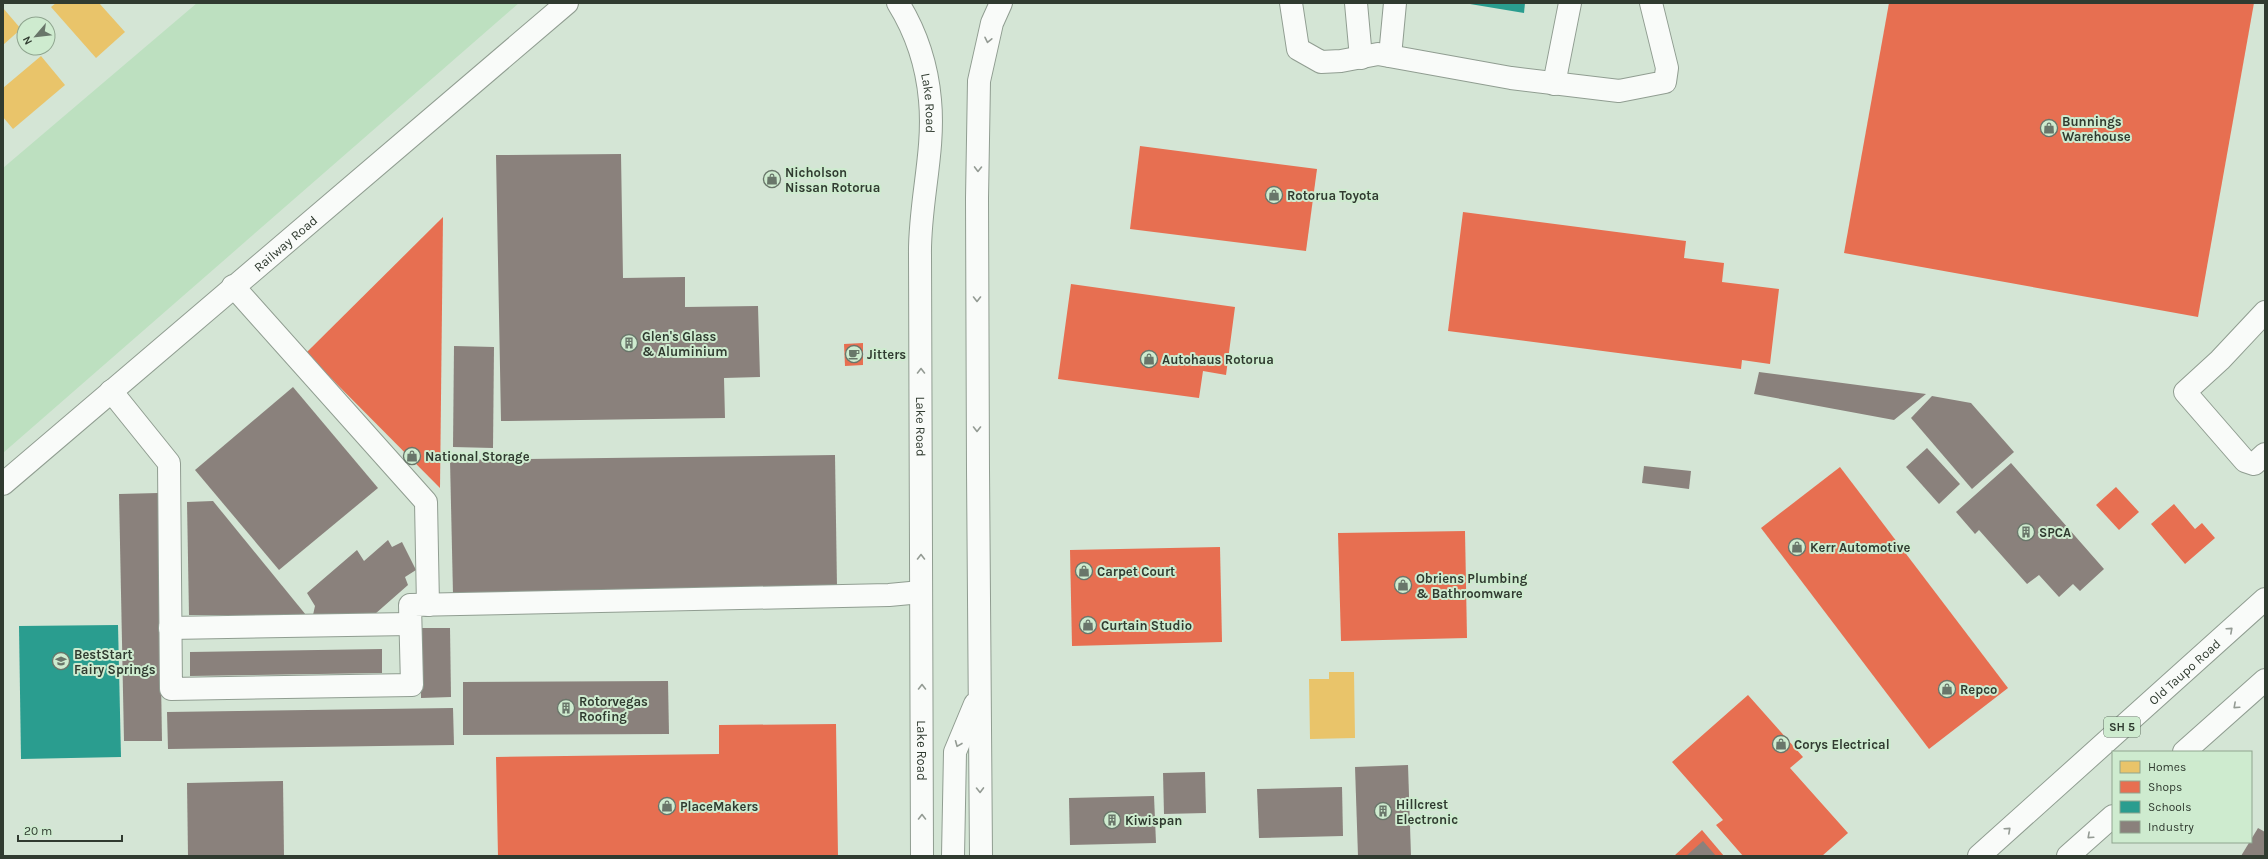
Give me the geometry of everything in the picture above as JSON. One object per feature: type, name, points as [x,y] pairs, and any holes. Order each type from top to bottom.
[{"type":"main road","name":"Railway Road","points":[[3,484],[233,286],[567,3]]},
{"type":"main road","name":"Lake Road","points":[[898,3],[908,18],[926,67],[930,103],[930,138],[920,251],[922,856]]},
{"type":"main road","points":[[981,856],[978,695],[977,198],[979,81],[992,23],[1001,3]]},
{"type":"main road","points":[[1292,3],[1298,49],[1321,62],[1341,62],[1378,54],[1510,78],[1619,92],[1665,82],[1667,68],[1651,3]]},
{"type":"main road","points":[[1356,3],[1361,58]]},
{"type":"main road","points":[[1390,56],[1395,3]]},
{"type":"main road","points":[[1554,84],[1570,3]]},
{"type":"main road","points":[[233,286],[426,502],[428,605]]},
{"type":"main road","points":[[2265,312],[2220,360],[2185,392],[2245,461],[2254,464],[2265,454]]},
{"type":"main road","points":[[111,391],[169,463],[171,689],[412,685],[410,605],[889,595],[921,592]]},
{"type":"main road","name":"Old Taupo Road","points":[[1979,856],[2265,599]]},
{"type":"main road","points":[[170,628],[410,624]]},
{"type":"main road","points":[[2185,751],[2264,684]]},
{"type":"main road","points":[[953,856],[955,752],[978,695]]},
{"type":"main road","points":[[2068,856],[2112,817]]},
{"type":"green space","points":[[197,3],[519,3],[3,453],[3,168]]},
{"type":"building: Homes","points":[[56,3],[99,3],[125,32],[96,58],[51,7]]},
{"type":"building: Homes","points":[[3,8],[16,23],[16,33],[3,45]]},
{"type":"building: Homes","points":[[41,56],[65,85],[13,129],[3,117],[3,88]]},
{"type":"building: Homes","points":[[1329,672],[1354,672],[1355,738],[1310,739],[1309,679],[1329,679]]},
{"type":"building: Shops","name":"Bunnings Warehouse","points":[[1889,3],[2254,3],[2198,317],[1844,253]]},
{"type":"building: Shops","points":[[1140,146],[1317,169],[1306,251],[1130,229]]},
{"type":"building: Shops","points":[[1463,212],[1686,241],[1684,258],[1724,263],[1722,282],[1779,289],[1770,364],[1742,360],[1741,369],[1448,331]]},
{"type":"building: Shops","points":[[443,217],[440,488],[306,353]]},
{"type":"building: Shops","points":[[1071,284],[1235,307],[1226,375],[1203,371],[1199,398],[1058,379]]},
{"type":"building: Shops","name":"Jitters","points":[[863,343],[863,365],[845,366],[844,344]]},
{"type":"building: Shops","points":[[1840,467],[2008,688],[1929,749],[1761,528]]},
{"type":"building: Shops","points":[[2116,487],[2139,512],[2119,530],[2096,505]]},
{"type":"building: Shops","points":[[2174,504],[2195,529],[2202,523],[2215,538],[2185,564],[2151,524]]},
{"type":"building: Shops","name":"Obriens Plumbing & Bathroomware","points":[[1465,531],[1467,638],[1341,641],[1338,533]]},
{"type":"building: Shops","points":[[1220,547],[1222,642],[1072,646],[1070,550]]},
{"type":"building: Shops","points":[[1748,695],[1803,757],[1790,768],[1848,833],[1822,856],[1743,856],[1716,825],[1723,820],[1672,762]]},
{"type":"building: Shops","name":"PlaceMakers","points":[[836,724],[838,856],[498,856],[496,757],[719,754],[719,725]]},
{"type":"building: Shops","points":[[1702,830],[1724,856],[1674,856]]},
{"type":"building: Schools","points":[[1464,3],[1525,3],[1524,13]]},
{"type":"building: Schools","points":[[118,625],[121,757],[21,759],[19,626]]},
{"type":"building: Industry","points":[[621,154],[623,278],[685,277],[685,307],[758,306],[760,377],[724,378],[725,418],[501,421],[496,155]]},
{"type":"building: Industry","points":[[454,346],[494,347],[493,448],[453,447]]},
{"type":"building: Industry","points":[[1759,372],[1926,394],[1894,420],[1754,394]]},
{"type":"building: Industry","points":[[293,387],[378,488],[279,570],[195,470]]},
{"type":"building: Industry","points":[[1932,396],[1971,403],[2014,452],[1972,489],[1911,418]]},
{"type":"building: Industry","points":[[1927,448],[1960,484],[1939,504],[1906,467]]},
{"type":"building: Industry","points":[[835,455],[837,588],[453,594],[450,460]]},
{"type":"building: Industry","name":"SPCA","points":[[2011,463],[2104,569],[2080,591],[2073,584],[2059,597],[2039,575],[2027,584],[1979,530],[1975,534],[1956,512]]},
{"type":"building: Industry","points":[[1644,466],[1691,471],[1689,489],[1642,483]]},
{"type":"building: Industry","points":[[158,493],[162,741],[124,741],[119,494]]},
{"type":"building: Industry","points":[[213,501],[306,615],[189,615],[187,502]]},
{"type":"building: Industry","points":[[388,540],[392,547],[402,542],[416,570],[405,577],[408,585],[375,614],[313,615],[315,606],[307,593],[357,550],[364,561]]},
{"type":"building: Industry","points":[[420,628],[450,628],[451,697],[421,698]]},
{"type":"building: Industry","points":[[382,649],[382,673],[190,676],[190,652]]},
{"type":"building: Industry","name":"Rotorvegas Roofing","points":[[668,681],[669,734],[463,735],[463,682]]},
{"type":"building: Industry","points":[[453,708],[454,745],[168,749],[167,712]]},
{"type":"building: Industry","name":"Hillcrest Electronic","points":[[1408,765],[1411,856],[1358,856],[1355,767]]},
{"type":"building: Industry","points":[[1205,772],[1206,813],[1164,814],[1163,773]]},
{"type":"building: Industry","points":[[283,781],[284,856],[188,856],[187,783]]},
{"type":"building: Industry","points":[[1342,787],[1343,836],[1259,838],[1257,789]]},
{"type":"building: Industry","name":"Kiwispan","points":[[1154,796],[1156,843],[1070,845],[1069,798]]},
{"type":"building: Industry","points":[[2258,828],[2265,832],[2265,856],[2241,856],[2249,843],[2252,843],[2252,838]]},
{"type":"building: Industry","points":[[1703,841],[1716,856],[1686,856]]},
{"type":"place","name":"Bunnings Warehouse","points":[[2049,128]]},
{"type":"place","name":"Nicholson Nissan Rotorua","points":[[772,179]]},
{"type":"place","name":"Rotorua Toyota","points":[[1274,195]]},
{"type":"place","name":"Glen's Glass & Aluminium","points":[[629,343]]},
{"type":"place","name":"Jitters","points":[[854,354]]},
{"type":"place","name":"Autohaus Rotorua","points":[[1149,359]]},
{"type":"place","name":"National Storage","points":[[412,456]]},
{"type":"place","name":"SPCA","points":[[2026,532]]},
{"type":"place","name":"Kerr Automotive","points":[[1797,547]]},
{"type":"place","name":"Carpet Court","points":[[1084,571]]},
{"type":"place","name":"Obriens Plumbing & Bathroomware","points":[[1403,585]]},
{"type":"place","name":"Curtain Studio","points":[[1088,625]]},
{"type":"place","name":"BestStart Fairy Springs","points":[[61,661]]},
{"type":"place","name":"Repco","points":[[1947,689]]},
{"type":"place","name":"Rotorvegas Roofing","points":[[566,708]]},
{"type":"place","name":"Corys Electrical","points":[[1781,744]]},
{"type":"place","name":"PlaceMakers","points":[[667,806]]},
{"type":"place","name":"Hillcrest Electronic","points":[[1383,811]]},
{"type":"place","name":"Kiwispan","points":[[1112,820]]}]
